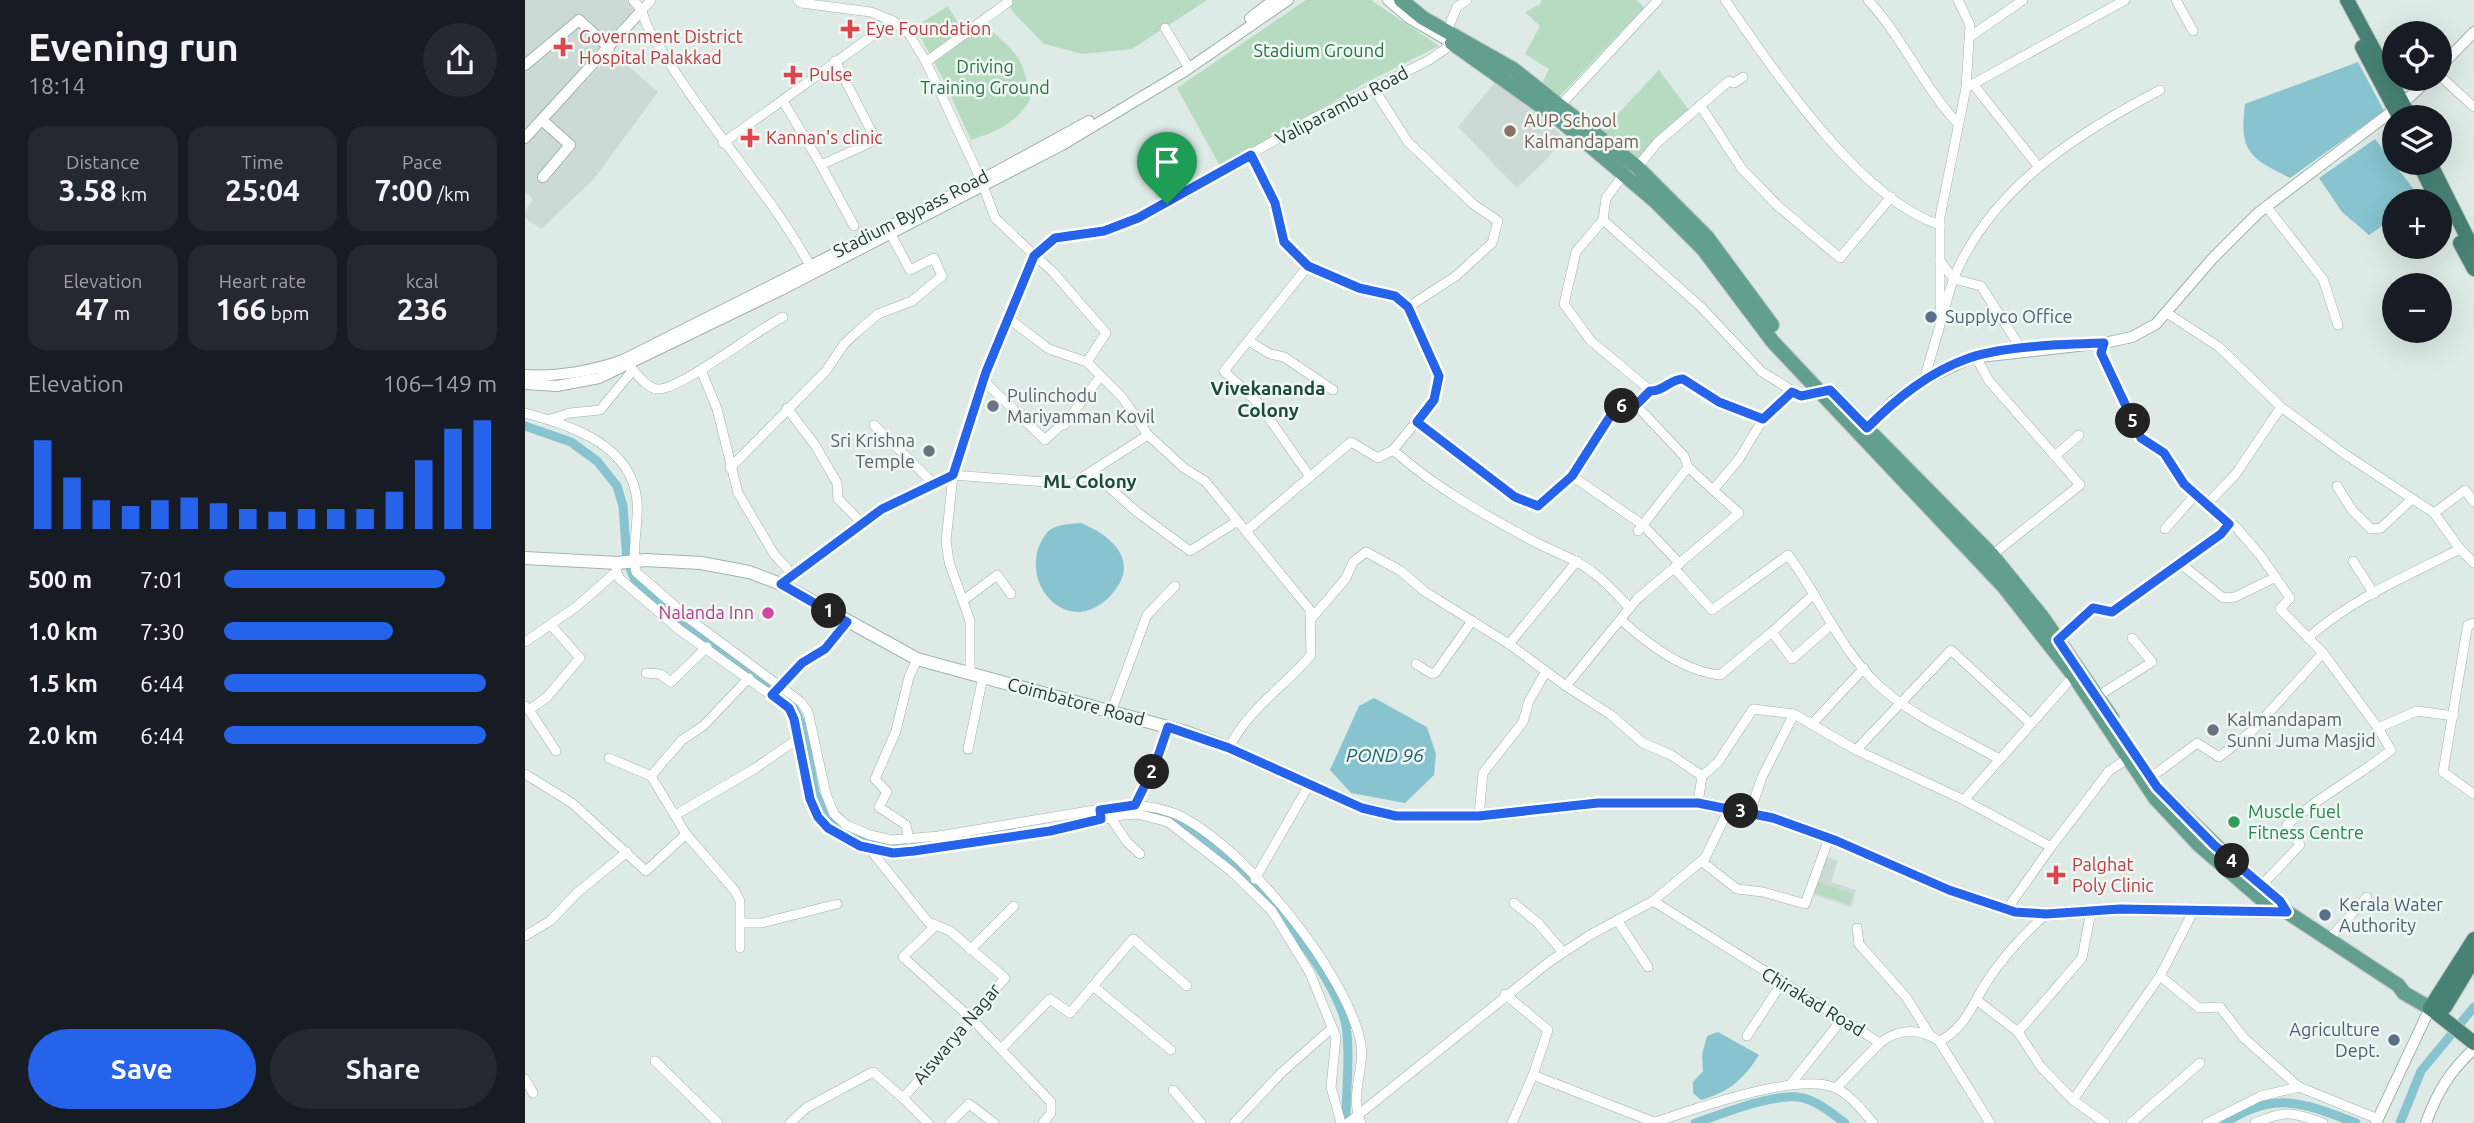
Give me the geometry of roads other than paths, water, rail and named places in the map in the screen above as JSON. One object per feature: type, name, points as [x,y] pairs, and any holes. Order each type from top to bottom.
[{"type":"highway","points":[[2337,0],[2396,105]]},
{"type":"highway","points":[[2347,0],[2397,105]]},
{"type":"highway","points":[[2436,175],[2474,251]]},
{"type":"highway","points":[[2452,227],[2474,269]]},
{"type":"highway","points":[[2441,1009],[2474,939]]},
{"type":"highway","points":[[2441,1009],[2474,959]]},
{"type":"highway","points":[[2441,1009],[2474,1041]]},
{"type":"main road","points":[[1401,0],[1556,109],[1630,173],[1703,249],[1773,342],[1864,432],[2058,640],[2127,758],[2155,799],[2199,845],[2267,904],[2287,912],[2329,939],[2398,985],[2403,993],[2441,1009]]},
{"type":"main road","points":[[1864,432],[1992,555],[2020,598],[2077,673],[2098,696],[2150,778],[2214,845],[2260,887],[2280,901],[2287,912]]},
{"type":"main road","name":"Coimbatore Road","points":[[525,558],[617,567],[633,562],[701,563],[749,572],[781,584],[917,659],[1168,727],[1229,748],[1362,808],[1396,816],[1479,816],[1598,803],[1698,803],[1749,812],[1829,838],[1949,890],[2007,909],[2046,914],[2195,910],[2287,912]]},
{"type":"street","points":[[633,0],[642,10],[644,22],[723,143],[758,184],[812,269]]},
{"type":"street","points":[[525,138],[651,0]]},
{"type":"street","points":[[798,0],[871,12],[893,21],[909,34],[926,62],[982,183],[995,218],[1053,272],[1106,333],[1087,362]]},
{"type":"street","name":"Stadium Bypass Road","points":[[525,374],[556,374],[607,366],[623,360],[890,233],[1187,66],[1274,0]]},
{"type":"street","points":[[1165,28],[1187,66],[1288,0]]},
{"type":"street","points":[[1388,0],[1409,18],[1453,38],[1457,7],[1467,0]]},
{"type":"street","points":[[1556,109],[1658,0]]},
{"type":"street","points":[[1725,0],[1846,157],[1891,197],[1922,219],[1940,225]]},
{"type":"street","points":[[1868,0],[1919,68],[1938,104],[1958,124]]},
{"type":"street","points":[[1940,325],[1940,225],[1958,124],[1970,86],[1970,24],[1958,0]]},
{"type":"street","points":[[1971,36],[2023,0]]},
{"type":"street","points":[[1970,86],[2125,0]]},
{"type":"street","points":[[2176,0],[2193,32]]},
{"type":"street","points":[[926,62],[1008,2]]},
{"type":"street","points":[[525,64],[579,20],[609,48]]},
{"type":"street","points":[[723,143],[893,21]]},
{"type":"street","points":[[2452,55],[2474,32]]},
{"type":"street","name":"Valiparambu Road","points":[[1034,256],[1055,238],[1104,231],[1138,218],[1314,118],[1374,89],[1453,38]]},
{"type":"street","points":[[821,165],[876,140],[835,61]]},
{"type":"street","points":[[1650,391],[1591,341],[1564,304],[1576,253],[1603,220],[1605,198],[1658,142],[1729,81],[1734,83],[1743,77]]},
{"type":"street","points":[[1970,86],[2038,166]]},
{"type":"street","points":[[2452,87],[2474,107]]},
{"type":"street","points":[[1374,89],[1408,142],[1473,204],[1498,222],[1492,243],[1456,276],[1408,307]]},
{"type":"street","points":[[1924,380],[1954,279],[1978,235],[2008,196],[2038,166],[2110,116],[2160,90]]},
{"type":"street","points":[[2404,105],[2417,91]]},
{"type":"street","points":[[783,102],[854,226]]},
{"type":"street","points":[[1700,106],[1742,169],[1779,207],[1840,258],[1891,197]]},
{"type":"street","points":[[542,120],[570,145],[543,177]]},
{"type":"street","points":[[1864,432],[1893,401],[1924,380],[1976,357],[2104,343],[2132,337],[2156,324],[2219,251],[2266,206],[2382,122]]},
{"type":"street","points":[[1246,531],[1351,442],[1378,458],[1393,450],[1434,400],[1439,376],[1408,307],[1395,296],[1359,288],[1308,266],[1284,242],[1275,203],[1251,155]]},
{"type":"street","name":"Stadium Bypass Road","points":[[525,384],[557,386],[631,368],[812,269],[982,183]]},
{"type":"street","points":[[2266,206],[2323,279],[2338,325]]},
{"type":"street","points":[[1603,220],[1701,307],[1762,372],[1801,396],[1824,391]]},
{"type":"street","points":[[730,468],[826,371],[844,344],[856,332],[878,314],[912,301],[942,276],[934,258],[910,270],[890,233]]},
{"type":"street","points":[[968,749],[977,675],[970,621],[949,562],[946,541],[953,475],[983,380],[1034,256]]},
{"type":"street","points":[[1940,261],[1954,279],[1981,286],[2022,350]]},
{"type":"street","points":[[1308,266],[1224,371],[1259,404],[1310,477]]},
{"type":"street","points":[[2167,313],[2219,347],[2281,407],[2434,513],[2460,549],[2474,563]]},
{"type":"street","points":[[549,419],[570,413],[600,411],[631,368],[652,388],[661,390],[701,370],[757,330],[783,317]]},
{"type":"street","points":[[1009,319],[1049,349],[1087,362],[1122,397],[1148,435],[1184,468],[1205,481],[1236,522],[1304,601],[1313,618],[1311,654],[1284,686],[1261,702],[1244,722],[1229,748]]},
{"type":"street","points":[[1249,341],[1270,354],[1284,357],[1333,390]]},
{"type":"street","points":[[2104,343],[2101,353],[2141,438],[2164,453],[2184,484],[2229,524],[2235,526],[2260,555],[2290,598],[2280,609],[2323,653],[2378,727],[2391,750],[2370,767],[2306,807],[2287,825],[2300,845],[2260,887]]},
{"type":"street","points":[[1976,357],[1989,381],[2080,485],[1992,555]]},
{"type":"street","points":[[701,370],[717,409],[738,493],[753,521],[792,575]]},
{"type":"street","points":[[983,380],[1045,440],[1064,425],[1100,377]]},
{"type":"street","points":[[1417,422],[1515,497],[1538,506],[1572,476],[1611,415],[1620,407],[1636,405],[1650,391],[1659,390],[1683,379],[1719,402],[1763,419]]},
{"type":"street","points":[[1713,490],[1739,459],[1763,419],[1792,392]]},
{"type":"street","points":[[1566,686],[1630,608],[1739,513],[1688,467],[1684,456],[1636,405]]},
{"type":"street","points":[[2207,504],[2235,474],[2281,407]]},
{"type":"street","points":[[787,408],[815,445],[837,482],[838,499],[861,522]]},
{"type":"street","points":[[525,413],[549,419],[602,443],[631,478],[637,500],[633,562],[636,572],[692,621],[779,685],[808,712],[826,794],[834,814],[846,824],[870,835],[892,840],[1104,815],[1138,814],[1168,822],[1247,886],[1272,911],[1310,973],[1332,1028],[1337,1049],[1331,1087],[1341,1123]]},
{"type":"street","points":[[874,425],[935,485]]},
{"type":"street","points":[[781,584],[861,522],[953,475],[1072,484],[1148,435]]},
{"type":"street","points":[[2055,456],[2079,435]]},
{"type":"street","points":[[1393,450],[1428,481],[1462,502],[1577,561],[1595,573],[1630,608]]},
{"type":"street","points":[[1641,528],[1688,467]]},
{"type":"street","points":[[1092,472],[1137,512],[1190,551],[1236,522]]},
{"type":"street","points":[[1572,476],[1641,528],[1677,566],[1712,610],[1789,555],[1815,594],[1831,625],[1875,683],[1902,703],[1999,759]]},
{"type":"street","points":[[2337,486],[2352,510],[2371,529],[2381,527],[2412,499]]},
{"type":"street","points":[[2434,513],[2465,490],[2474,502]]},
{"type":"street","points":[[2165,529],[2196,494]]},
{"type":"street","points":[[2058,640],[2093,608],[2112,612],[2180,564],[2229,524]]},
{"type":"street","points":[[2308,638],[2323,624],[2374,594],[2460,549]]},
{"type":"street","points":[[1313,618],[1346,578],[1353,562],[1366,552],[1401,571],[1424,591],[1509,643],[1545,673],[1611,715],[1643,743],[1671,755],[1702,776]]},
{"type":"street","points":[[1509,643],[1577,561]]},
{"type":"street","points":[[2353,561],[2374,594]]},
{"type":"street","points":[[2180,564],[2223,598],[2235,597],[2274,578]]},
{"type":"street","points":[[525,642],[551,625],[617,567],[620,579],[681,631],[789,708],[799,738],[810,799],[818,817],[844,838],[869,848],[893,853],[1050,831],[1135,805],[1163,809],[1188,820],[1255,879],[1291,916],[1349,1002],[1363,1055],[1357,1078],[1360,1120]]},
{"type":"street","points":[[964,600],[997,575],[1011,594]]},
{"type":"street","points":[[1111,712],[1147,615],[1175,586]]},
{"type":"street","points":[[1621,620],[1636,633],[1689,667],[1700,673],[1720,675],[1815,594]]},
{"type":"street","points":[[1416,664],[1432,674],[1436,672],[1472,621]]},
{"type":"street","points":[[772,695],[802,663],[825,649],[847,622]]},
{"type":"street","points":[[2474,622],[2468,625],[2444,772],[2474,794]]},
{"type":"street","points":[[551,625],[580,658],[547,697],[527,708],[556,751]]},
{"type":"street","points":[[1772,632],[1792,659],[1831,625]]},
{"type":"street","points":[[2098,696],[2152,662],[2132,638]]},
{"type":"street","points":[[646,673],[660,674],[671,682],[707,647]]},
{"type":"street","points":[[1856,751],[1951,650],[2030,723]]},
{"type":"street","points":[[2150,778],[2197,743],[2219,757],[2252,731],[2323,653]]},
{"type":"street","points":[[909,839],[907,825],[880,807],[887,792],[876,779],[897,730],[909,677],[917,659]]},
{"type":"street","points":[[1812,724],[1864,668]]},
{"type":"street","points":[[1479,816],[1483,773],[1523,722],[1529,701],[1545,673]]},
{"type":"street","points":[[1964,800],[2077,673]]},
{"type":"street","points":[[651,776],[682,740],[703,726],[749,678]]},
{"type":"street","points":[[1698,803],[1702,776],[1718,762],[1753,709],[1794,715],[1856,751],[1964,800],[2051,847]]},
{"type":"street","points":[[2378,727],[2417,711],[2453,716]]},
{"type":"street","points":[[1749,812],[1762,777],[1794,715]]},
{"type":"street","points":[[1135,805],[1155,765],[1168,727]]},
{"type":"street","points":[[677,814],[754,769],[799,738]]},
{"type":"street","points":[[609,758],[651,776],[677,814],[686,834],[735,891],[740,901],[740,948]]},
{"type":"street","points":[[2007,909],[2109,771],[2127,758]]},
{"type":"street","points":[[525,774],[572,803],[646,871],[686,834]]},
{"type":"street","points":[[1255,879],[1309,785]]},
{"type":"street","points":[[1348,1123],[1360,1120],[1505,994],[1563,952],[1653,901],[1701,861],[1720,831],[1729,809]]},
{"type":"street","points":[[1104,815],[1140,854]]},
{"type":"street","points":[[1701,861],[1737,889],[1763,892],[1805,904],[1829,838]]},
{"type":"street","name":"Aiswarya Nagar","points":[[790,1123],[806,1108],[873,1072],[903,1098],[973,1020],[979,1008],[1005,978],[950,931],[928,922],[869,848]]},
{"type":"street","points":[[525,936],[550,921],[578,892],[627,852]]},
{"type":"street","points":[[2329,939],[2367,897]]},
{"type":"street","name":"Chirakad Road","points":[[1653,901],[1880,1043],[1903,1030],[1930,1035],[1940,1041]]},
{"type":"street","points":[[1514,903],[1538,923],[1563,952]]},
{"type":"street","points":[[741,923],[762,923],[837,904]]},
{"type":"street","points":[[970,950],[1014,906]]},
{"type":"street","points":[[2073,1100],[2160,976],[2195,910]]},
{"type":"street","points":[[2018,1032],[2082,958],[2091,911]]},
{"type":"street","points":[[1990,1123],[1956,1073],[1940,1041],[1956,1031],[1986,984],[2046,914]]},
{"type":"street","points":[[1617,920],[1648,967]]},
{"type":"street","points":[[936,925],[903,957],[973,1020],[1051,1102],[1051,1113],[1042,1123]]},
{"type":"street","points":[[1857,928],[1859,944],[1906,997],[1930,1035]]},
{"type":"street","points":[[1001,1049],[1050,999],[1070,1013],[1133,939],[1188,986]]},
{"type":"street","points":[[2160,976],[2199,1008],[2220,1007],[2244,1038],[2299,1087],[2377,1121],[2421,1028],[2441,1009]]},
{"type":"street","points":[[1747,1036],[1782,983]]},
{"type":"street","points":[[1094,986],[1171,1050]]},
{"type":"street","points":[[1505,994],[1548,1030],[1533,1075],[1512,1123]]},
{"type":"street","points":[[1977,1001],[2018,1032],[2041,1067],[2073,1100],[2105,1123]]},
{"type":"street","points":[[1790,1085],[1843,1018]]},
{"type":"street","points":[[1234,1123],[1281,1073],[1332,1028]]},
{"type":"street","points":[[2426,1123],[2437,1093],[2474,1041]]},
{"type":"street","points":[[1837,1087],[1880,1043]]},
{"type":"street","points":[[655,1061],[719,1123]]},
{"type":"street","points":[[2131,1123],[2200,1063]]},
{"type":"street","points":[[1533,1075],[1655,1123],[1734,1097],[1790,1085],[1837,1087],[1873,1123]]},
{"type":"street","points":[[525,1079],[533,1093]]},
{"type":"street","points":[[2207,1123],[2262,1096],[2299,1087]]},
{"type":"street","points":[[1173,1090],[1201,1123]]},
{"type":"street","points":[[903,1098],[928,1123]]},
{"type":"street","points":[[950,1123],[969,1104],[995,1123]]},
{"type":"street","points":[[2255,1123],[2279,1113],[2293,1112],[2323,1123]]},
{"type":"water","points":[[2358,62],[2382,107],[2382,112],[2290,178],[2256,158],[2250,151],[2244,133],[2245,104]]},
{"type":"water","points":[[2375,139],[2382,148],[2382,175],[2403,175],[2414,189],[2382,189],[2382,226],[2369,235],[2342,212],[2319,178]]},
{"type":"water","points":[[1081,523],[1112,542],[1123,560],[1124,571],[1112,594],[1095,608],[1078,612],[1063,609],[1050,599],[1041,586],[1036,569],[1038,551],[1046,534],[1062,525]]},
{"type":"water","name":"POND 96","points":[[1374,698],[1427,727],[1436,754],[1434,775],[1405,803],[1351,793],[1330,770],[1359,706]]},
{"type":"water","points":[[1718,1032],[1759,1055],[1735,1084],[1701,1100],[1693,1093],[1693,1082],[1703,1071],[1702,1055],[1707,1036]]},
{"type":"waterway","points":[[525,426],[571,442],[597,461],[617,486],[623,506],[627,562],[636,582],[682,621],[791,702],[803,727],[815,793],[831,823],[850,835],[883,847],[1010,828]]},
{"type":"waterway","points":[[1100,813],[1147,812],[1179,825],[1238,870],[1294,932],[1335,994],[1345,1021],[1348,1056],[1346,1118]]},
{"type":"waterway","points":[[2400,1123],[2421,1071],[2474,1007]]},
{"type":"waterway","points":[[1695,1123],[1759,1102],[1785,1097],[1803,1098],[1816,1103],[1845,1123]]},
{"type":"waterway","points":[[2225,1123],[2259,1106],[2275,1103],[2305,1106],[2356,1123]]},
{"type":"place","name":"Eye Foundation","points":[[850,29]]},
{"type":"place","name":"Government District Hospital Palakkad","points":[[563,47]]},
{"type":"place","name":"Pulse","points":[[793,75]]},
{"type":"place","name":"AUP School Kalmandapam","points":[[1510,131]]},
{"type":"place","name":"Kannan's clinic","points":[[750,138]]},
{"type":"place","name":"Supplyco Office","points":[[1931,317]]},
{"type":"place","name":"Pulinchodu Mariyamman Kovil","points":[[993,406]]},
{"type":"place","name":"Sri Krishna Temple","points":[[929,451]]},
{"type":"place","name":"Nalanda Inn","points":[[768,613]]},
{"type":"place","name":"Kalmandapam Sunni Juma Masjid","points":[[2213,730]]},
{"type":"place","name":"Muscle fuel Fitness Centre","points":[[2234,822]]},
{"type":"place","name":"Palghat Poly Clinic","points":[[2056,875]]},
{"type":"place","name":"Kerala Water Authority","points":[[2325,915]]},
{"type":"place","name":"Agriculture Dept.","points":[[2394,1040]]},
{"type":"district","name":"Vivekananda Colony","points":[[1268,399]]},
{"type":"district","name":"ML Colony","points":[[1090,481]]},
{"type":"park label","name":"Stadium Ground","points":[[1319,51]]},
{"type":"park label","name":"Driving Training Ground","points":[[985,77]]}]
